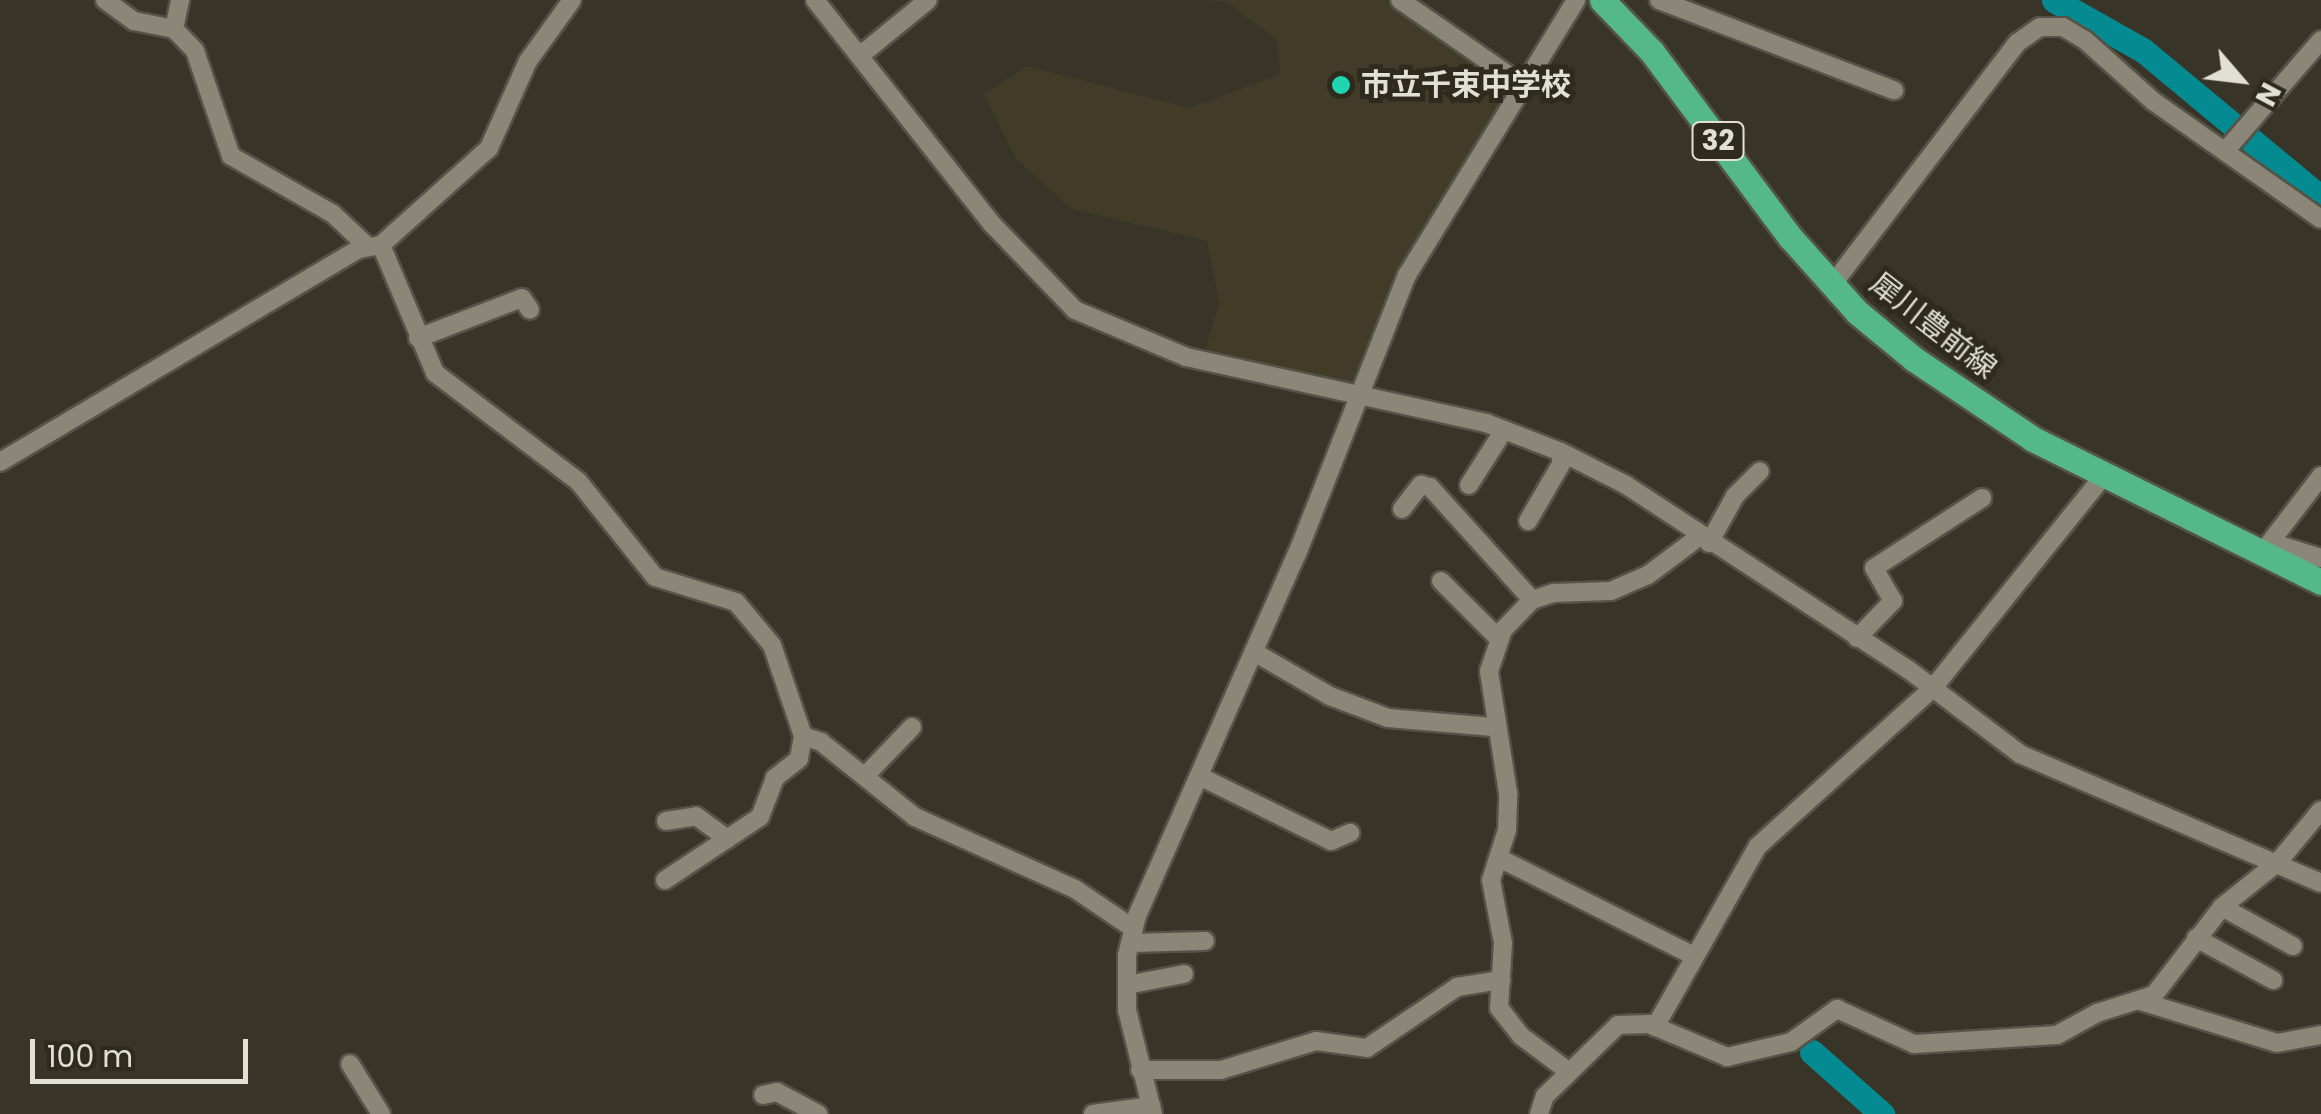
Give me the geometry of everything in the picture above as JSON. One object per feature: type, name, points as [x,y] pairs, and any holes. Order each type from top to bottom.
[{"type":"main road","name":"犀川豊前線","points":[[1602,0],[1652,52],[1832,285],[1956,390],[2104,475],[2267,548],[2321,582]]},
{"type":"street","points":[[105,0],[134,21],[174,29],[195,52],[232,156],[333,214],[375,246],[435,373],[456,394],[578,482],[655,577],[710,589],[758,622],[803,736],[799,759],[775,778],[760,817],[665,880]]},
{"type":"street","points":[[174,29],[180,0]]},
{"type":"street","points":[[0,462],[375,246],[490,148],[528,61],[572,0]]},
{"type":"street","points":[[815,0],[862,54],[990,223],[1062,301],[1186,357],[1504,430],[1561,452],[1705,539],[1934,688],[2020,754],[2321,883]]},
{"type":"street","points":[[862,54],[928,0]]},
{"type":"street","points":[[1400,0],[1520,84]]},
{"type":"street","points":[[1093,1114],[1152,1110],[1140,1070],[1127,985],[1132,936],[1360,398],[1407,274],[1520,84],[1576,0]]},
{"type":"street","points":[[1658,0],[1894,90]]},
{"type":"street","points":[[1832,285],[2017,43],[2040,26],[2063,27],[2085,40],[2153,101],[2321,220]]},
{"type":"street","points":[[2226,150],[2321,40]]},
{"type":"street","points":[[418,338],[522,298],[530,310]]},
{"type":"street","points":[[1470,485],[1504,430]]},
{"type":"street","points":[[1528,521],[1561,464],[1561,452]]},
{"type":"street","points":[[1568,1070],[1507,1021],[1499,1008],[1503,943],[1491,880],[1499,858],[1508,793],[1493,727],[1489,671],[1499,639],[1532,600],[1554,592],[1611,591],[1648,575],[1705,539],[1735,496],[1760,471]]},
{"type":"street","points":[[1655,1026],[1692,955],[1758,846],[1934,688],[2104,475]]},
{"type":"street","points":[[2321,476],[2267,548],[2321,558]]},
{"type":"street","points":[[1402,509],[1421,485],[1430,487],[1532,600]]},
{"type":"street","points":[[1857,638],[1894,601],[1874,568],[1982,498]]},
{"type":"street","points":[[1441,580],[1499,639]]},
{"type":"street","points":[[1254,652],[1378,715],[1427,725],[1493,727]]},
{"type":"street","points":[[865,776],[912,727]]},
{"type":"street","points":[[803,736],[865,776],[915,817],[1075,889],[1132,936],[1206,941]]},
{"type":"street","points":[[1199,776],[1331,841],[1350,834]]},
{"type":"street","points":[[1539,1114],[1568,1070],[1618,1025],[1655,1026],[1728,1057],[1791,1042],[1837,1009],[1914,1044],[2057,1035],[2097,1013],[2140,1000],[2166,982],[2222,907],[2278,862],[2321,810]]},
{"type":"street","points":[[666,820],[696,816],[728,839]]},
{"type":"street","points":[[1499,858],[1692,955]]},
{"type":"street","points":[[2222,907],[2293,946]]},
{"type":"street","points":[[2196,938],[2272,980]]},
{"type":"street","points":[[1127,985],[1184,974]]},
{"type":"street","points":[[1140,1070],[1222,1070],[1316,1040],[1367,1048],[1457,987],[1501,980]]},
{"type":"street","points":[[2140,1000],[2277,1043],[2321,1036]]},
{"type":"street","points":[[350,1064],[381,1114]]},
{"type":"street","points":[[763,1095],[777,1092],[818,1114]]},
{"type":"shaded area","points":[[1206,0],[1400,0],[1520,83],[1407,275],[1353,384],[1295,382],[1202,361],[1219,303],[1207,241],[1072,209],[1016,159],[984,94],[1027,66],[1190,108],[1280,74],[1277,40],[1227,2]]},
{"type":"waterway","points":[[2054,0],[2144,51],[2321,198]]},
{"type":"waterway","points":[[1812,1052],[1882,1114]]},
{"type":"place","name":"市立千束中学校","points":[[1341,85]]}]
